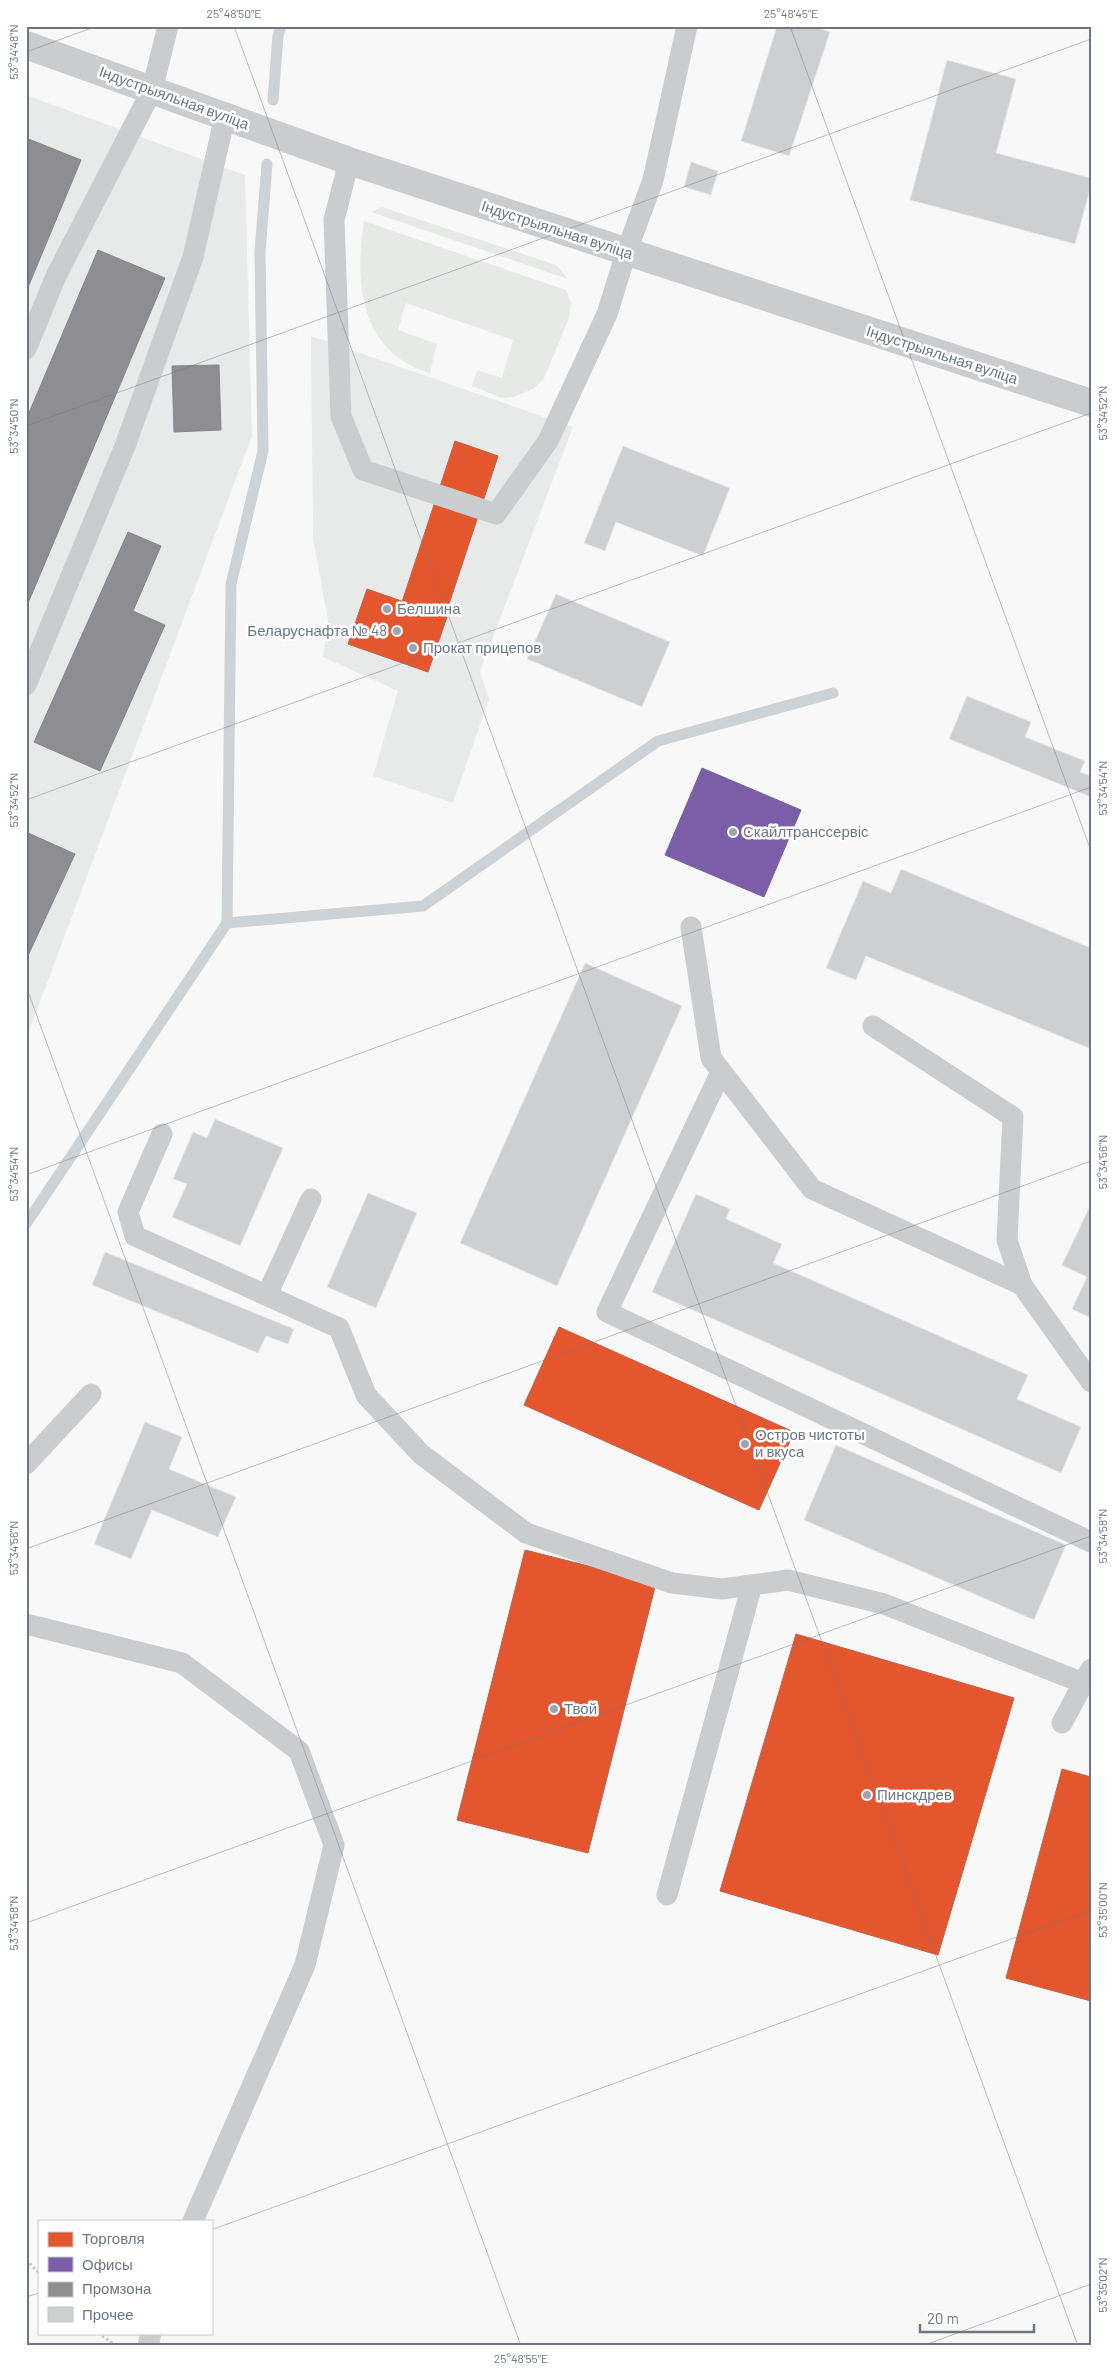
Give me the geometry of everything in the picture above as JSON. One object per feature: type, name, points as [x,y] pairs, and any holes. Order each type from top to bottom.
[{"type":"street","name":"Індустрыяльная вуліца","points":[[26,45],[349,161],[626,253],[1091,403]]},
{"type":"lane","points":[[26,349],[56,276],[152,90],[168,26]]},
{"type":"lane","points":[[349,161],[334,220],[341,416],[363,470],[496,514],[548,441],[607,314],[652,180],[687,26]]},
{"type":"lane","points":[[26,684],[125,446],[190,266],[225,116]]},
{"type":"lane","points":[[691,927],[711,1058],[812,1189],[1022,1285]]},
{"type":"lane","points":[[873,1026],[1013,1117],[1007,1240],[1022,1285],[1091,1382]]},
{"type":"lane","points":[[721,1072],[607,1312],[1091,1542]]},
{"type":"lane","points":[[162,1134],[128,1212],[135,1236],[339,1328],[366,1395],[421,1454],[526,1533],[672,1583],[722,1588],[788,1580],[884,1604],[1087,1676],[1062,1723]]},
{"type":"lane","points":[[267,1295],[311,1199]]},
{"type":"lane","points":[[26,1464],[91,1394]]},
{"type":"lane","points":[[667,1895],[752,1585]]},
{"type":"lane","points":[[26,1624],[182,1663],[299,1750],[334,1845],[305,1964],[193,2220]]},
{"type":"path","points":[[26,2260],[38,2272]]},
{"type":"path","points":[[99,2334],[116,2346]]},
{"type":"shaded area","points":[[26,95],[245,175],[252,436],[26,1039]]},
{"type":"shaded area","points":[[382,207],[556,265],[568,279],[371,212]]},
{"type":"shaded area","points":[[364,221],[566,290],[571,303],[569,318],[544,378],[533,389],[514,397],[502,398],[472,386],[477,370],[502,378],[513,340],[406,303],[398,330],[437,344],[430,373],[407,363],[389,349],[376,332],[367,312],[362,291],[360,268]]},
{"type":"shaded area","points":[[311,336],[573,427],[480,671],[489,699],[453,803],[373,776],[398,691],[323,657],[328,621],[313,538]]},
{"type":"building: Торговля","points":[[455,441],[498,456],[445,616],[402,602]]},
{"type":"building: Торговля","name":"Беларуснафта № 48","points":[[367,589],[447,617],[428,672],[348,644]]},
{"type":"building: Торговля","points":[[559,1327],[794,1432],[759,1510],[524,1405]]},
{"type":"building: Торговля","name":"Твой","points":[[525,1550],[656,1583],[588,1853],[457,1820]]},
{"type":"building: Торговля","name":"Пинскдрев","points":[[796,1634],[1014,1698],[938,1955],[720,1891]]},
{"type":"building: Торговля","points":[[1062,1769],[1091,1777],[1091,2001],[1006,1978]]},
{"type":"building: Офисы","name":"Скайлтранссервіс","points":[[702,768],[801,810],[764,897],[665,855]]},
{"type":"building: Промзона","points":[[26,138],[81,160],[26,292]]},
{"type":"building: Промзона","points":[[98,250],[165,278],[26,608],[26,420]]},
{"type":"building: Промзона","points":[[219,365],[221,430],[174,432],[172,366]]},
{"type":"building: Промзона","points":[[128,532],[161,546],[133,611],[165,625],[100,771],[34,742]]},
{"type":"building: Промзона","points":[[26,832],[75,854],[26,960]]},
{"type":"building: Прочее","points":[[777,26],[813,26],[830,32],[789,156],[741,141]]},
{"type":"building: Прочее","points":[[947,60],[1016,79],[996,153],[1091,178],[1091,186],[1075,244],[910,200]]},
{"type":"building: Прочее","points":[[691,162],[718,171],[711,195],[684,187]]},
{"type":"building: Прочее","points":[[623,446],[730,488],[703,556],[616,522],[605,551],[584,543]]},
{"type":"building: Прочее","points":[[556,594],[670,642],[642,707],[527,659]]},
{"type":"building: Прочее","points":[[967,696],[1031,722],[1025,737],[1085,761],[1080,772],[1091,776],[1091,797],[949,739]]},
{"type":"building: Прочее","points":[[901,869],[1091,948],[1091,1049],[866,956],[856,980],[826,968],[863,881],[891,893]]},
{"type":"building: Прочее","points":[[585,963],[682,1006],[557,1286],[460,1243]]},
{"type":"building: Прочее","points":[[215,1119],[283,1148],[240,1246],[172,1217],[187,1184],[173,1179],[193,1132],[207,1138]]},
{"type":"building: Прочее","points":[[368,1193],[417,1213],[376,1308],[327,1287]]},
{"type":"building: Прочее","points":[[696,1194],[730,1209],[726,1219],[782,1244],[773,1263],[1028,1375],[1017,1399],[1081,1427],[1061,1473],[652,1292]]},
{"type":"building: Прочее","points":[[1090,1206],[1091,1318],[1072,1309],[1087,1277],[1062,1265]]},
{"type":"building: Прочее","points":[[105,1252],[294,1329],[288,1344],[266,1336],[258,1353],[92,1285]]},
{"type":"building: Прочее","points":[[145,1422],[182,1437],[169,1469],[236,1497],[218,1537],[152,1510],[131,1559],[94,1544]]},
{"type":"building: Прочее","points":[[836,1445],[1066,1545],[1034,1620],[804,1520]]},
{"type":"waterway","points":[[273,100],[278,36],[281,26]]},
{"type":"waterway","points":[[26,1224],[227,923],[231,584],[263,451],[260,252],[267,164]]},
{"type":"waterway","points":[[227,923],[423,906],[658,741],[833,693]]},
{"type":"place","name":"Белшина","points":[[387,609]]},
{"type":"place","name":"Беларуснафта № 48","points":[[397,631]]},
{"type":"place","name":"Прокат прицепов","points":[[413,648]]},
{"type":"place","name":"Скайлтранссервіс","points":[[733,832]]},
{"type":"place","name":"Остров чистоты и вкуса","points":[[745,1444]]},
{"type":"place","name":"Твой","points":[[554,1709]]},
{"type":"place","name":"Пинскдрев","points":[[867,1795]]}]
